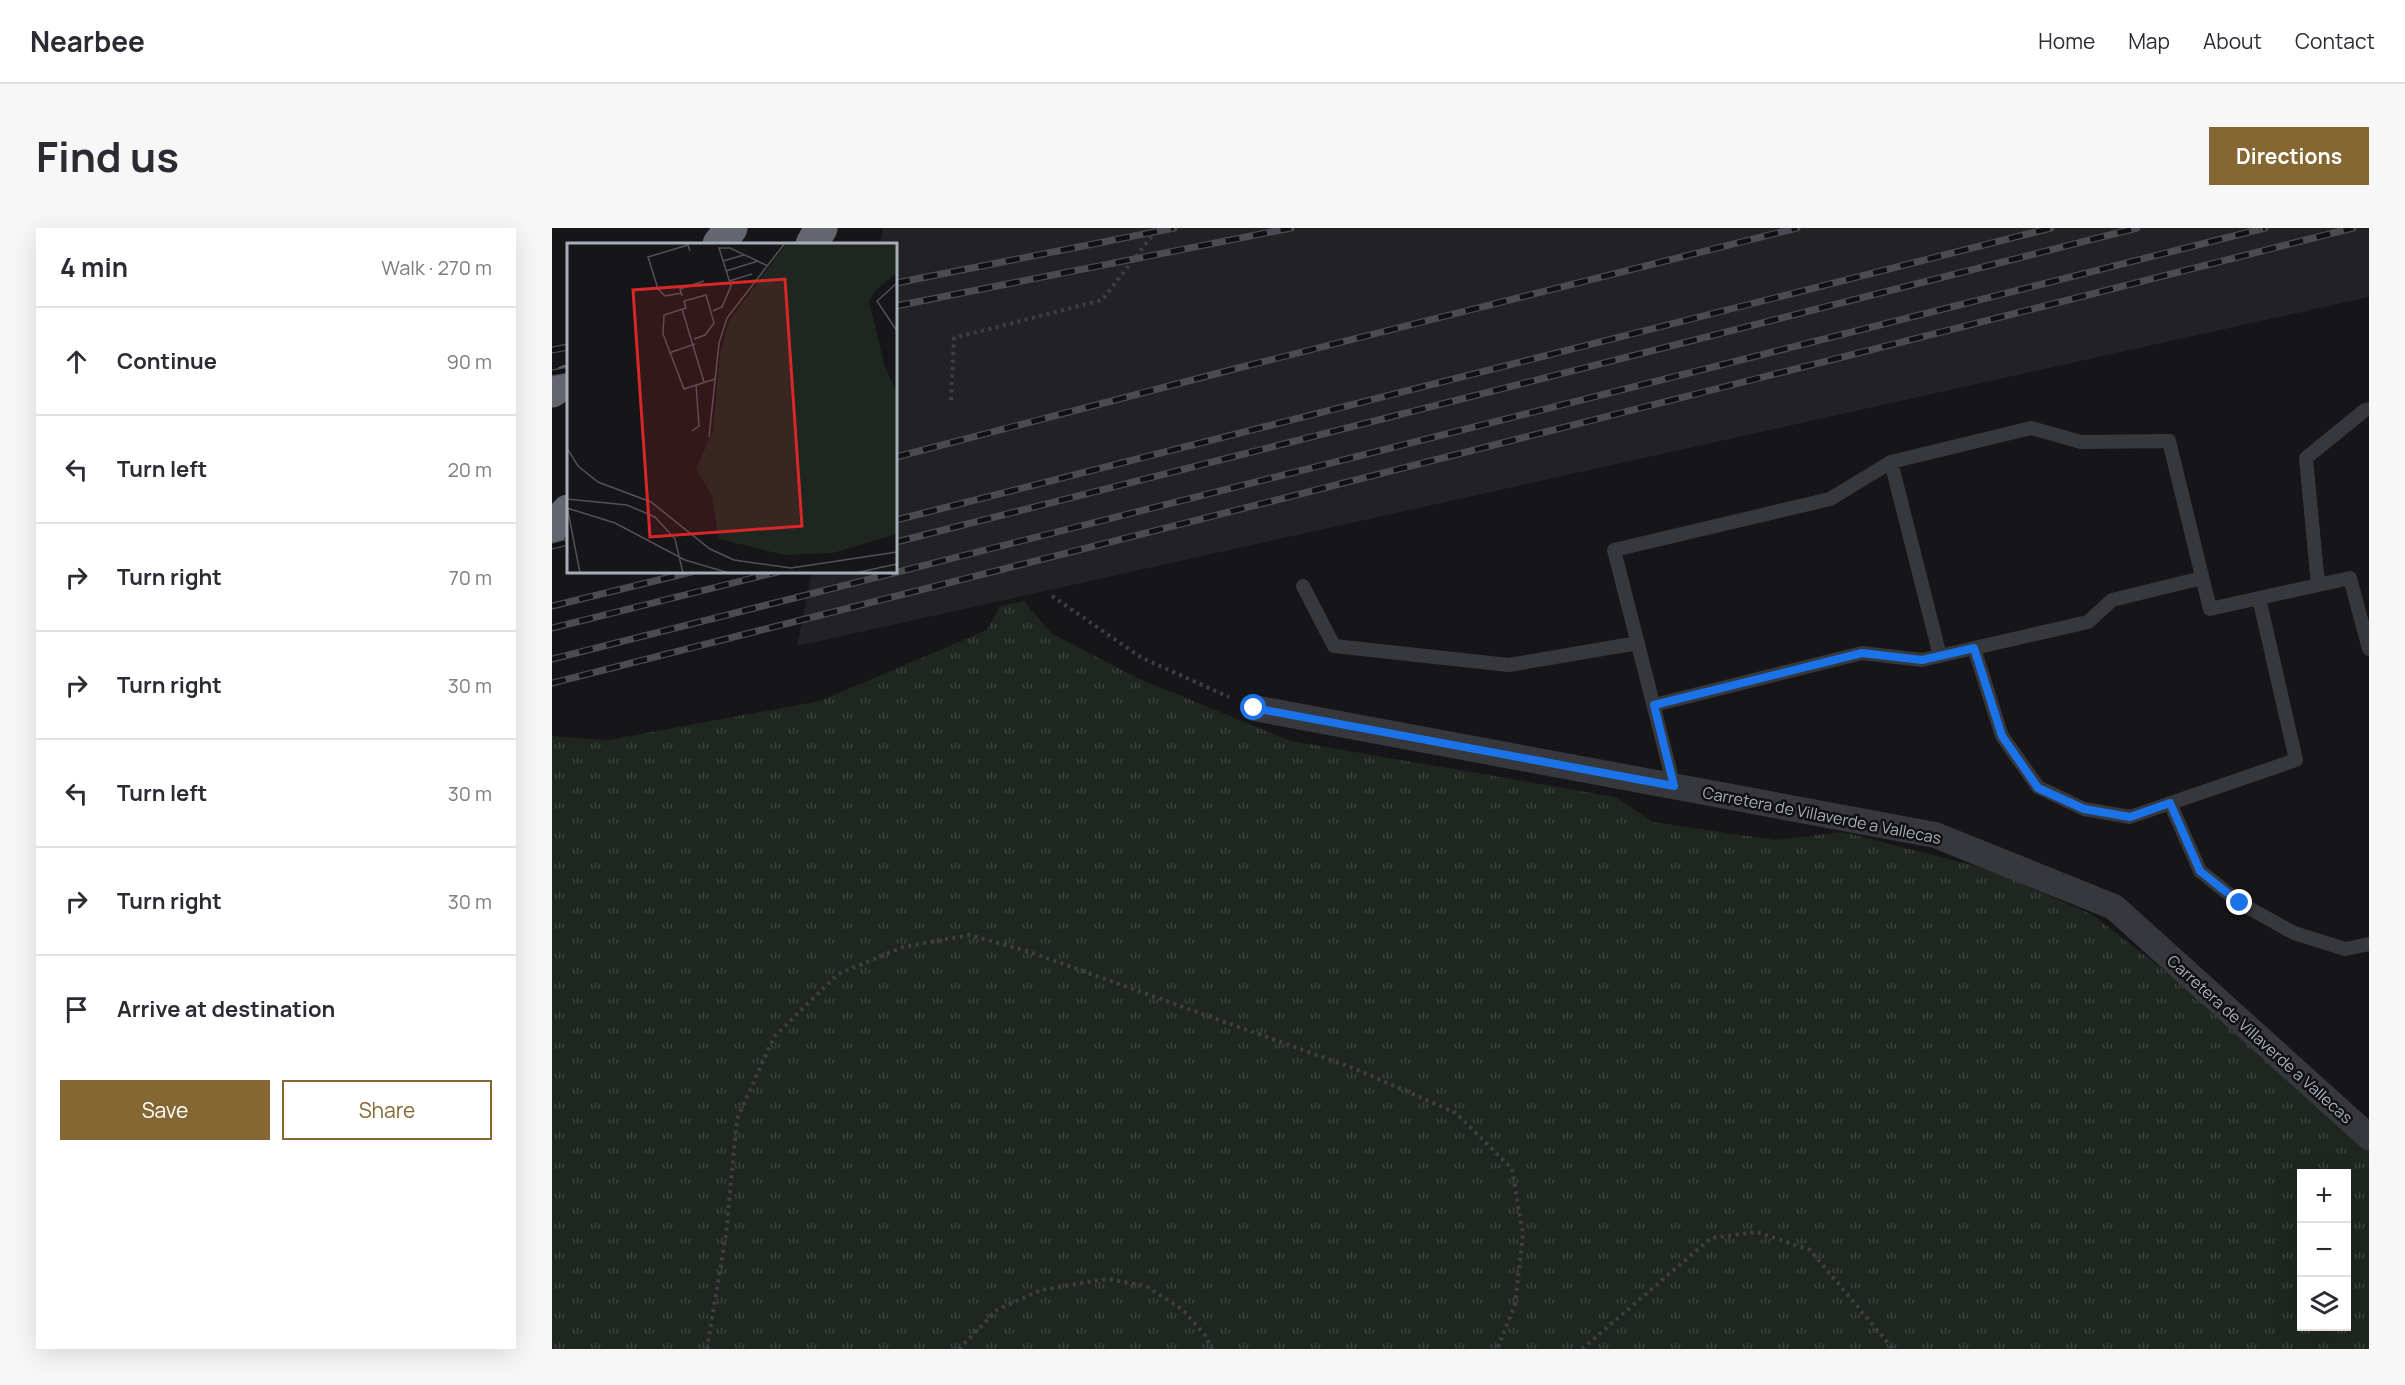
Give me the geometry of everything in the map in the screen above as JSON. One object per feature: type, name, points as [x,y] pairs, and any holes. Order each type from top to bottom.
[{"type":"highway","points":[[720,243],[731,228]]},
{"type":"highway","points":[[812,243],[820,228]]},
{"type":"highway","points":[[552,391],[567,382]]},
{"type":"highway","points":[[552,528],[567,512]]},
{"type":"street","name":"Carretera de Villaverde a Vallecas","points":[[1254,708],[1935,835],[2114,907],[2369,1137]]},
{"type":"lane","points":[[2318,585],[2306,458],[2369,409]]},
{"type":"lane","points":[[1674,786],[1614,550],[1830,499],[1891,462],[2031,428],[2081,442],[2169,441],[2211,609],[2350,578],[2369,649]]},
{"type":"lane","points":[[1891,462],[1940,656]]},
{"type":"lane","points":[[1654,705],[1862,653],[1922,660],[2088,622],[2112,600],[2202,578]]},
{"type":"lane","points":[[1303,586],[1334,646],[1509,665],[1638,643]]},
{"type":"lane","points":[[1974,648],[2002,736],[2038,788],[2084,809],[2130,817],[2296,760],[2259,598]]},
{"type":"lane","points":[[2170,803],[2200,871],[2240,903],[2294,933],[2345,949],[2369,944]]},
{"type":"path","points":[[951,400],[954,338],[1102,300],[1158,228]]},
{"type":"path","points":[[1052,596],[1142,658],[1254,708]]},
{"type":"path","points":[[707,1349],[726,1234],[737,1119],[774,1037],[838,974],[903,947],[969,935],[1027,951],[1353,1068],[1456,1113],[1512,1169],[1523,1234],[1515,1305],[1497,1349]]},
{"type":"path","points":[[1582,1349],[1711,1238],[1757,1232],[1810,1250],[1893,1349]]},
{"type":"path","points":[[959,1349],[997,1310],[1041,1290],[1107,1279],[1146,1286],[1183,1310],[1205,1335],[1212,1349]]},
{"type":"shaded area","points":[[883,228],[2369,228],[2369,297],[797,646],[812,573],[897,573],[897,243],[880,243]]},
{"type":"green space","points":[[1024,601],[1051,633],[1137,678],[1291,741],[1615,797],[1653,822],[1775,840],[1843,832],[1991,870],[2093,915],[2175,979],[2369,1148],[2369,1349],[552,1349],[552,736],[608,740],[820,701],[987,630],[1000,606]]},
{"type":"railway","points":[[897,283],[1174,228]]},
{"type":"railway","points":[[897,306],[1291,228]]},
{"type":"railway","points":[[897,457],[1238,368],[1797,228]]},
{"type":"railway","points":[[897,520],[2051,228]]},
{"type":"railway","points":[[897,542],[2137,228]]},
{"type":"railway","points":[[897,572],[2265,228]]},
{"type":"railway","points":[[552,683],[2353,228]]},
{"type":"railway","points":[[552,350],[567,347]]},
{"type":"railway","points":[[552,373],[567,370]]},
{"type":"railway","points":[[552,546],[567,542]]},
{"type":"railway","points":[[552,606],[687,573]]},
{"type":"railway","points":[[552,628],[773,573]]},
{"type":"railway","points":[[552,659],[894,573]]},
{"type":"route","points":[[1254,708],[1674,786],[1654,705],[1862,653],[1922,660],[1974,648],[2002,736],[2038,788],[2084,809],[2130,817],[2170,803],[2200,871],[2240,903]]}]
